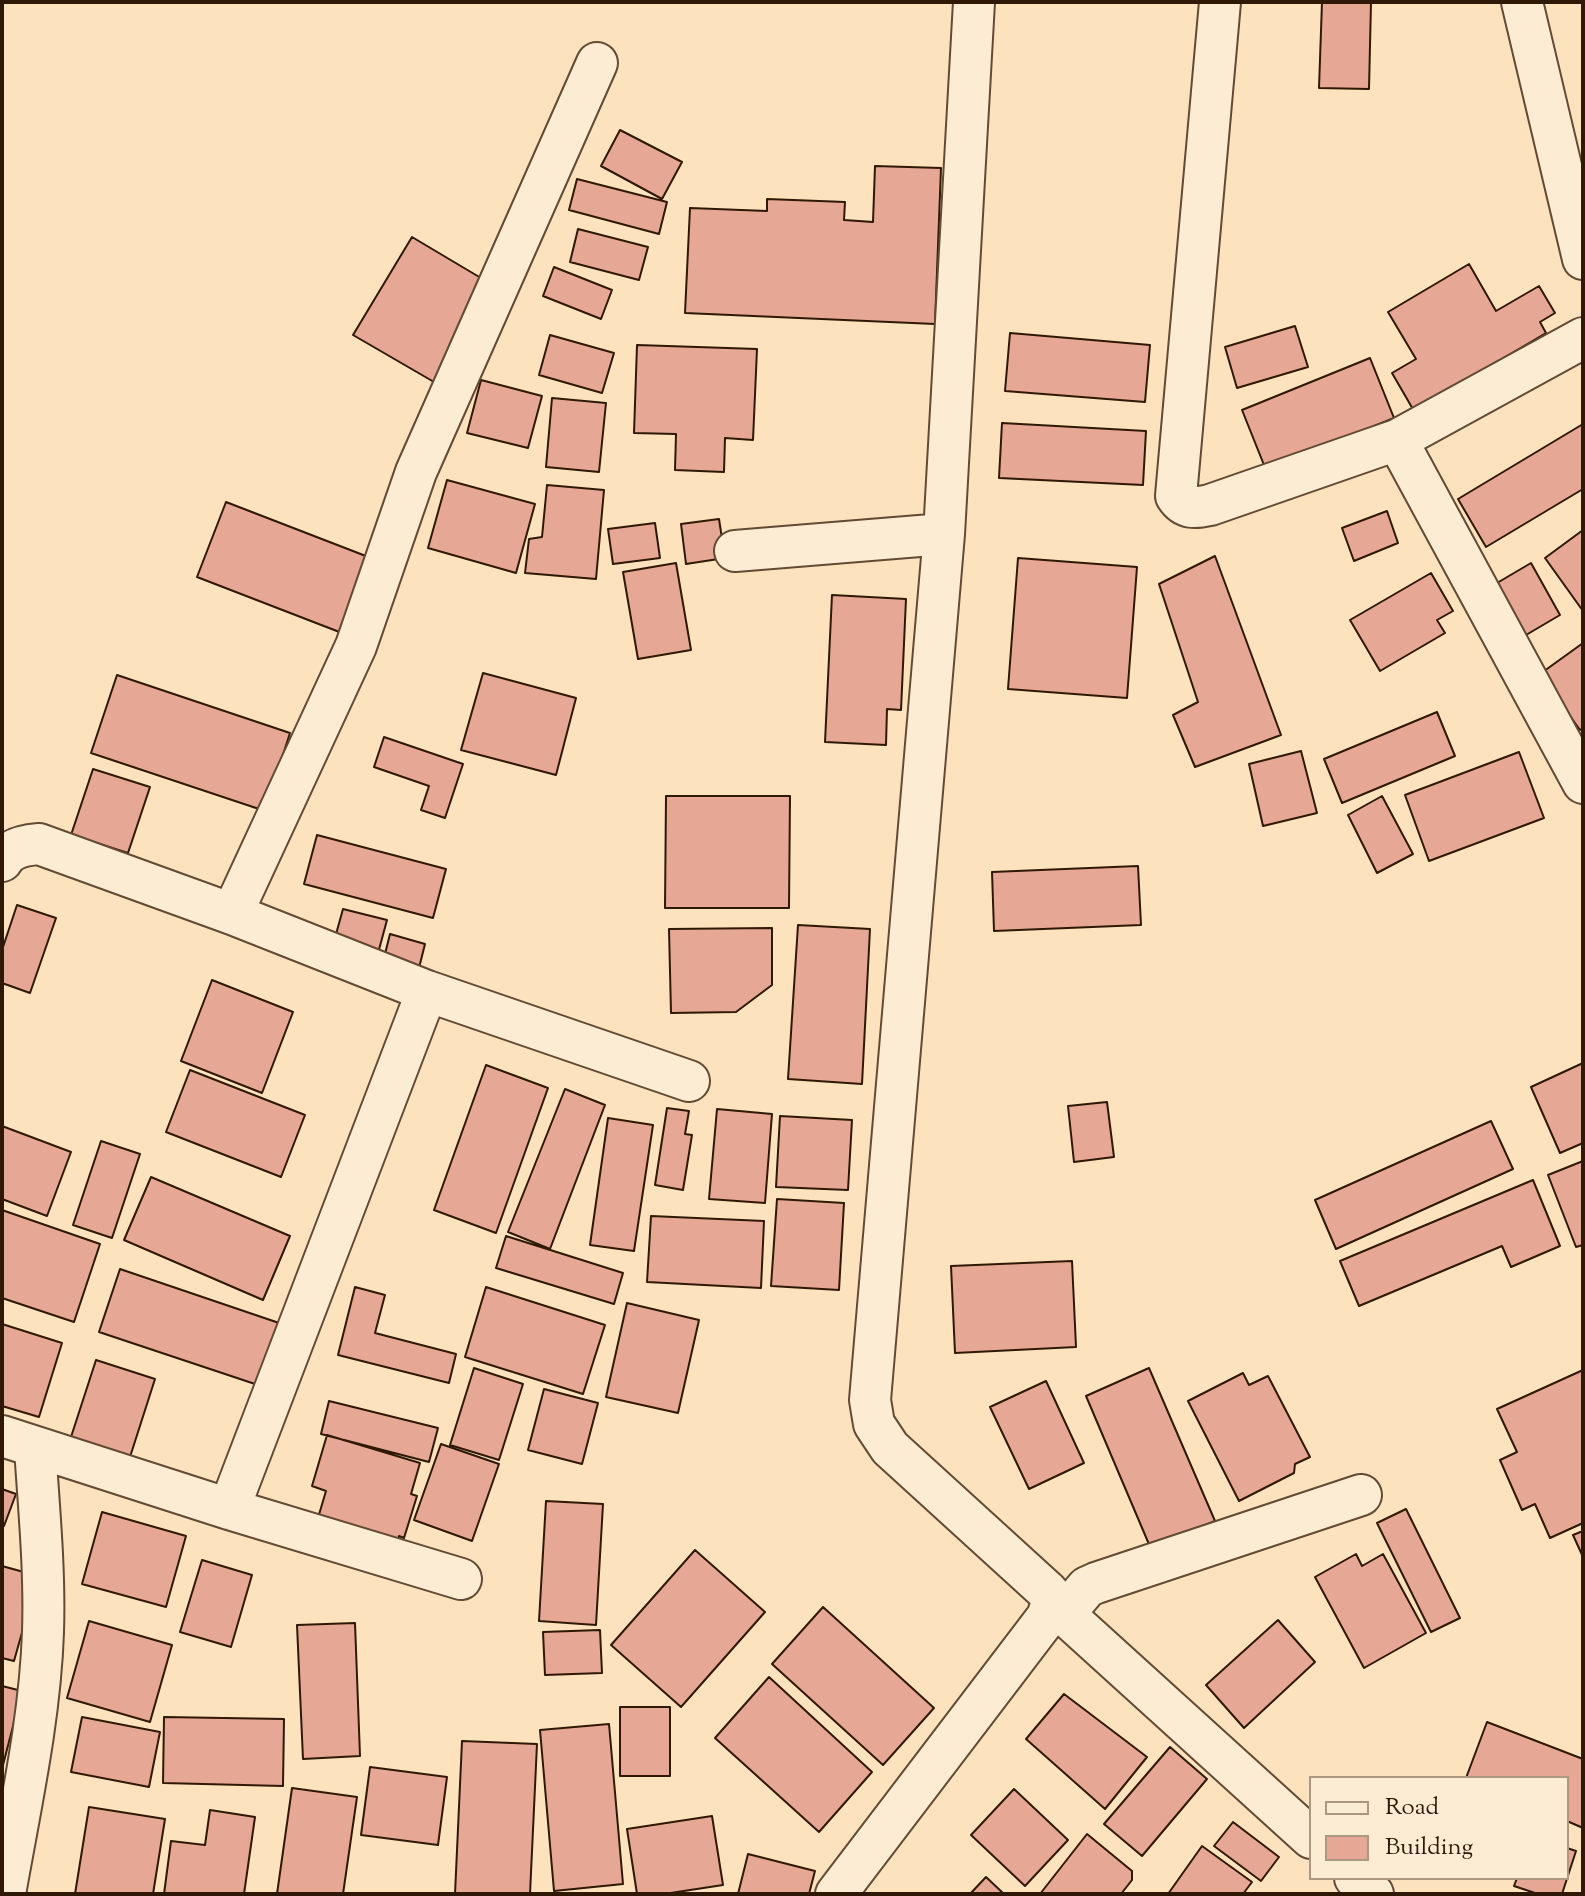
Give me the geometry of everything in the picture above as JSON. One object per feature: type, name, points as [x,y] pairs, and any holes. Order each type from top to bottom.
[{"type":"street","points":[[974,2],[944,534],[870,1400],[874,1424],[890,1448],[1048,1592],[1058,1608],[1309,1836]]},
{"type":"street","points":[[1220,2],[1176,496],[1187,507],[1210,505],[1397,440],[1583,338]]},
{"type":"street","points":[[1522,2],[1583,259]]},
{"type":"street","points":[[232,914],[356,646],[416,472],[597,63]]},
{"type":"street","points":[[1397,440],[1583,783]]},
{"type":"street","points":[[735,551],[944,534]]},
{"type":"street","points":[[2,861],[6,854],[23,845],[39,844],[232,914],[427,991],[689,1081]]},
{"type":"street","points":[[229,1509],[427,991]]},
{"type":"street","points":[[18,1442],[461,1579]]},
{"type":"street","points":[[5,1894],[35,1721],[43,1633],[42,1548],[18,1442]]},
{"type":"street","points":[[836,1894],[1047,1617],[1058,1608],[1096,1583],[1361,1495]]},
{"type":"building","points":[[1322,2],[1371,2],[1369,89],[1319,88]]},
{"type":"building","points":[[620,130],[682,162],[662,199],[601,166]]},
{"type":"building","points":[[875,166],[941,168],[935,324],[685,313],[690,208],[767,211],[767,199],[845,202],[844,220],[873,222]]},
{"type":"building","points":[[577,179],[667,202],[659,234],[569,210]]},
{"type":"building","points":[[578,229],[648,247],[639,280],[570,262]]},
{"type":"building","points":[[412,237],[491,284],[434,382],[353,335]]},
{"type":"building","points":[[1469,264],[1496,311],[1539,286],[1555,313],[1540,322],[1546,333],[1414,411],[1392,373],[1416,359],[1388,312]]},
{"type":"building","points":[[554,267],[612,290],[601,319],[543,296]]},
{"type":"building","points":[[1295,326],[1308,367],[1237,388],[1225,347]]},
{"type":"building","points":[[1010,333],[1150,345],[1145,402],[1005,391]]},
{"type":"building","points":[[550,335],[614,353],[602,393],[539,375]]},
{"type":"building","points":[[637,345],[757,349],[753,440],[725,438],[724,472],[675,470],[676,434],[634,433]]},
{"type":"building","points":[[1370,358],[1394,418],[1266,470],[1242,410]]},
{"type":"building","points":[[481,380],[542,396],[528,448],[467,433]]},
{"type":"building","points":[[552,398],[606,403],[599,472],[546,467]]},
{"type":"building","points":[[1002,423],[1146,431],[1143,485],[999,478]]},
{"type":"building","points":[[1583,424],[1583,489],[1486,547],[1458,499]]},
{"type":"building","points":[[447,480],[535,504],[516,573],[428,548]]},
{"type":"building","points":[[547,485],[604,490],[596,579],[525,573],[529,539],[542,537]]},
{"type":"building","points":[[226,502],[371,558],[342,633],[197,577]]},
{"type":"building","points":[[1387,511],[1398,543],[1354,561],[1342,528]]},
{"type":"building","points":[[719,519],[725,558],[686,564],[681,524]]},
{"type":"building","points":[[655,523],[660,558],[613,564],[608,529]]},
{"type":"building","points":[[1583,530],[1583,611],[1545,558]]},
{"type":"building","points":[[1215,556],[1281,735],[1195,767],[1173,715],[1198,702],[1159,584]]},
{"type":"building","points":[[1018,558],[1137,567],[1127,698],[1008,689]]},
{"type":"building","points":[[676,563],[691,650],[638,659],[623,572]]},
{"type":"building","points":[[1531,563],[1560,615],[1526,635],[1497,583]]},
{"type":"building","points":[[1431,573],[1453,611],[1437,620],[1445,633],[1380,671],[1350,620]]},
{"type":"building","points":[[832,595],[906,599],[901,710],[887,709],[886,745],[825,742]]},
{"type":"building","points":[[1583,643],[1583,728],[1580,730],[1540,674]]},
{"type":"building","points":[[483,673],[576,698],[556,775],[461,750]]},
{"type":"building","points":[[117,675],[290,733],[265,811],[91,753]]},
{"type":"building","points":[[1437,712],[1455,756],[1342,803],[1324,759]]},
{"type":"building","points":[[384,737],[463,764],[445,818],[421,810],[429,786],[374,767]]},
{"type":"building","points":[[1301,751],[1317,813],[1263,826],[1249,764]]},
{"type":"building","points":[[1519,752],[1544,818],[1429,861],[1405,795]]},
{"type":"building","points":[[93,769],[150,787],[128,853],[71,835]]},
{"type":"building","points":[[666,796],[790,796],[789,908],[665,908]]},
{"type":"building","points":[[1382,796],[1413,854],[1377,873],[1348,815]]},
{"type":"building","points":[[317,835],[446,869],[433,918],[304,884]]},
{"type":"building","points":[[1138,866],[1141,925],[994,931],[992,872]]},
{"type":"building","points":[[17,905],[56,918],[30,993],[2,983],[2,950]]},
{"type":"building","points":[[343,909],[387,920],[377,957],[333,945]]},
{"type":"building","points":[[798,925],[870,929],[862,1084],[788,1079]]},
{"type":"building","points":[[772,928],[772,985],[736,1012],[671,1013],[669,929]]},
{"type":"building","points":[[390,934],[425,944],[418,972],[383,962]]},
{"type":"building","points":[[212,980],[293,1012],[262,1093],[181,1061]]},
{"type":"building","points":[[1583,1063],[1583,1143],[1560,1153],[1531,1087]]},
{"type":"building","points":[[486,1065],[548,1088],[496,1233],[434,1210]]},
{"type":"building","points":[[190,1070],[305,1115],[281,1177],[166,1132]]},
{"type":"building","points":[[565,1089],[605,1105],[550,1249],[508,1232]]},
{"type":"building","points":[[1107,1102],[1114,1157],[1074,1162],[1068,1106]]},
{"type":"building","points":[[667,1108],[689,1111],[685,1134],[692,1135],[683,1190],[655,1185]]},
{"type":"building","points":[[717,1109],[772,1114],[765,1203],[709,1199]]},
{"type":"building","points":[[780,1116],[852,1120],[848,1190],[776,1187]]},
{"type":"building","points":[[608,1118],[653,1125],[634,1251],[590,1245]]},
{"type":"building","points":[[1491,1121],[1513,1169],[1336,1249],[1315,1200]]},
{"type":"building","points":[[2,1126],[71,1152],[47,1216],[2,1199]]},
{"type":"building","points":[[101,1141],[140,1154],[112,1238],[73,1225]]},
{"type":"building","points":[[1583,1161],[1583,1245],[1576,1247],[1548,1175]]},
{"type":"building","points":[[151,1177],[290,1236],[263,1300],[124,1240]]},
{"type":"building","points":[[1533,1180],[1560,1246],[1511,1267],[1502,1246],[1359,1306],[1340,1261]]},
{"type":"building","points":[[777,1199],[844,1203],[839,1290],[771,1286]]},
{"type":"building","points":[[2,1210],[100,1244],[74,1322],[2,1298]]},
{"type":"building","points":[[651,1216],[764,1221],[761,1288],[647,1282]]},
{"type":"building","points":[[506,1236],[623,1273],[614,1304],[496,1268]]},
{"type":"building","points":[[1072,1261],[1076,1347],[955,1353],[951,1266]]},
{"type":"building","points":[[120,1269],[285,1325],[264,1387],[99,1332]]},
{"type":"building","points":[[355,1287],[385,1295],[375,1333],[456,1354],[449,1383],[338,1355]]},
{"type":"building","points":[[486,1287],[605,1325],[583,1394],[465,1357]]},
{"type":"building","points":[[627,1303],[699,1320],[678,1413],[606,1397]]},
{"type":"building","points":[[2,1324],[62,1343],[39,1417],[2,1406]]},
{"type":"building","points":[[96,1360],[155,1379],[130,1457],[71,1437]]},
{"type":"building","points":[[474,1368],[523,1384],[499,1460],[450,1445]]},
{"type":"building","points":[[1149,1368],[1215,1521],[1151,1549],[1086,1396]]},
{"type":"building","points":[[1583,1370],[1583,1523],[1550,1538],[1535,1504],[1522,1510],[1500,1460],[1517,1452],[1497,1409]]},
{"type":"building","points":[[1243,1373],[1249,1385],[1268,1376],[1310,1457],[1295,1464],[1294,1473],[1239,1501],[1188,1401]]},
{"type":"building","points":[[1046,1381],[1084,1463],[1029,1489],[990,1407]]},
{"type":"building","points":[[544,1389],[598,1403],[582,1464],[528,1450]]},
{"type":"building","points":[[329,1401],[438,1428],[429,1462],[321,1434]]},
{"type":"building","points":[[327,1435],[420,1463],[411,1494],[417,1496],[404,1538],[399,1536],[394,1553],[315,1528],[326,1491],[312,1486]]},
{"type":"building","points":[[441,1444],[499,1464],[472,1541],[414,1520]]},
{"type":"building","points":[[2,1489],[16,1494],[4,1526],[2,1525]]},
{"type":"building","points":[[546,1501],[603,1504],[596,1625],[539,1621]]},
{"type":"building","points":[[1406,1509],[1460,1618],[1431,1632],[1377,1523]]},
{"type":"building","points":[[102,1512],[186,1536],[166,1607],[82,1584]]},
{"type":"building","points":[[1583,1531],[1583,1557],[1573,1535]]},
{"type":"building","points":[[695,1550],[765,1612],[681,1707],[611,1645]]},
{"type":"building","points":[[1356,1554],[1362,1566],[1383,1554],[1426,1633],[1364,1668],[1315,1577]]},
{"type":"building","points":[[202,1560],[252,1575],[231,1647],[180,1632]]},
{"type":"building","points":[[2,1566],[38,1576],[14,1661],[2,1658]]},
{"type":"building","points":[[823,1607],[934,1708],[883,1765],[772,1664]]},
{"type":"building","points":[[1278,1620],[1315,1662],[1244,1728],[1206,1685]]},
{"type":"building","points":[[89,1621],[172,1645],[150,1722],[67,1698]]},
{"type":"building","points":[[355,1623],[360,1756],[303,1759],[297,1625]]},
{"type":"building","points":[[600,1630],[602,1673],[545,1675],[543,1632]]},
{"type":"building","points":[[769,1677],[872,1772],[819,1832],[715,1738]]},
{"type":"building","points":[[2,1686],[22,1691],[2,1769]]},
{"type":"building","points":[[1064,1694],[1147,1757],[1105,1809],[1026,1739]]},
{"type":"building","points":[[620,1707],[670,1707],[670,1776],[620,1776]]},
{"type":"building","points":[[82,1717],[160,1732],[149,1787],[71,1772]]},
{"type":"building","points":[[164,1717],[284,1719],[283,1786],[163,1783]]},
{"type":"building","points":[[1487,1722],[1583,1759],[1583,1828],[1569,1822],[1569,1776],[1467,1776]]},
{"type":"building","points":[[609,1724],[623,1884],[554,1891],[540,1730]]},
{"type":"building","points":[[462,1741],[537,1744],[530,1894],[455,1894]]},
{"type":"building","points":[[1170,1747],[1207,1779],[1142,1856],[1104,1824]]},
{"type":"building","points":[[370,1767],[447,1777],[438,1845],[361,1835]]},
{"type":"building","points":[[292,1788],[357,1797],[343,1894],[277,1894]]},
{"type":"building","points":[[1014,1789],[1068,1840],[1025,1886],[971,1835]]},
{"type":"building","points":[[89,1807],[165,1819],[153,1894],[75,1894]]},
{"type":"building","points":[[210,1810],[255,1817],[244,1894],[164,1894],[171,1841],[205,1845]]},
{"type":"building","points":[[712,1816],[723,1885],[664,1894],[637,1894],[627,1829]]},
{"type":"building","points":[[1233,1822],[1279,1857],[1261,1881],[1214,1846]]},
{"type":"building","points":[[1087,1834],[1132,1871],[1132,1880],[1121,1894],[1040,1894]]},
{"type":"building","points":[[1202,1846],[1252,1882],[1243,1894],[1168,1894]]},
{"type":"building","points":[[1569,1849],[1576,1851],[1569,1872]]},
{"type":"building","points":[[748,1854],[815,1871],[809,1894],[738,1894]]},
{"type":"building","points":[[986,1877],[1004,1894],[970,1894]]},
{"type":"building","points":[[1516,1880],[1567,1880],[1562,1894],[1538,1894],[1514,1886]]}]
